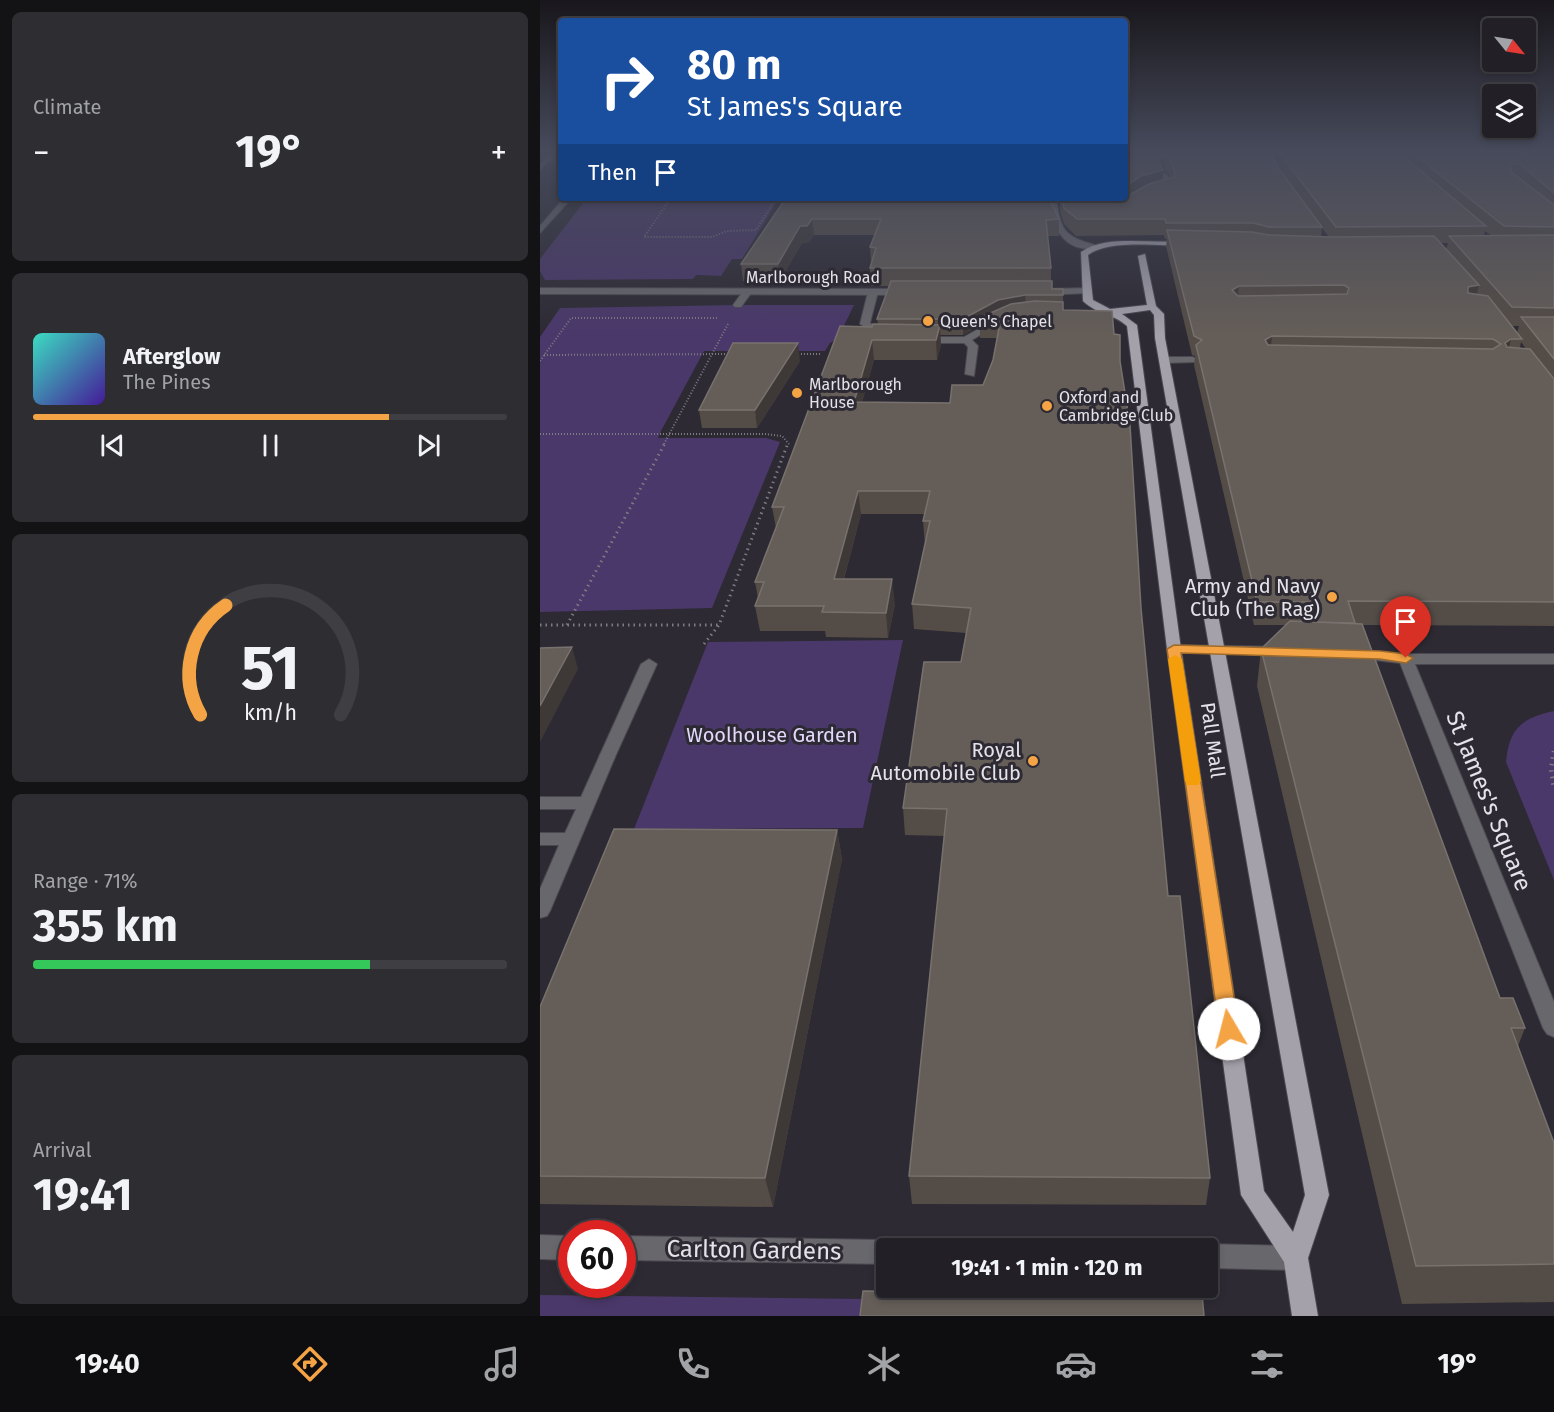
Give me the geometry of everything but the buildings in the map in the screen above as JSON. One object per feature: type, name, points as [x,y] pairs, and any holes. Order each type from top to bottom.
[{"type":"main road","points":[[1152,307],[1128,312],[1113,311],[1099,308],[1088,300],[1084,254],[1092,247],[1110,245],[1197,244]]},
{"type":"main road","points":[[1110,245],[1132,250],[1142,256],[1189,252]]},
{"type":"main road","name":"Pall Mall","points":[[1142,256],[1152,307],[1159,314],[1160,338],[1317,1195],[1296,1258]]},
{"type":"main road","name":"Pall Mall","points":[[1113,311],[1125,317],[1132,325],[1134,332],[1174,649],[1253,1195],[1296,1258],[1305,1316]]},
{"type":"street","points":[[540,231],[557,211]]},
{"type":"street","points":[[1055,211],[1059,232],[1064,238],[1092,247]]},
{"type":"street","name":"Marlborough Road","points":[[540,291],[920,292]]},
{"type":"street","points":[[1037,292],[1086,291]]},
{"type":"street","points":[[738,305],[747,292]]},
{"type":"street","points":[[873,292],[865,324],[873,328],[871,339],[889,340]]},
{"type":"street","points":[[1086,314],[1099,308]]},
{"type":"street","points":[[911,340],[966,340],[987,326],[1008,319]]},
{"type":"street","points":[[966,340],[973,346],[970,374]]},
{"type":"street","points":[[1165,360],[1193,360]]},
{"type":"street","points":[[1174,649],[1297,652]]},
{"type":"street","points":[[1332,653],[1406,658],[1554,659]]},
{"type":"street","name":"St James's Square","points":[[1406,658],[1554,1028]]},
{"type":"street","points":[[540,911],[649,664]]},
{"type":"street","points":[[540,803],[587,803]]},
{"type":"street","points":[[540,839],[572,839]]},
{"type":"street","points":[[540,1247],[558,1248]]},
{"type":"street","name":"Carlton Gardens","points":[[636,1248],[876,1252]]},
{"type":"street","points":[[1218,1257],[1296,1258]]},
{"type":"path","points":[[662,211],[644,237],[712,237],[727,231],[756,230],[768,211]]},
{"type":"path","points":[[567,625],[738,305]]},
{"type":"path","points":[[540,362],[572,318],[731,318]]},
{"type":"path","points":[[544,355],[734,354]]},
{"type":"path","points":[[788,354],[821,354]]},
{"type":"path","points":[[540,434],[765,434],[782,436],[789,444],[719,625],[704,644]]},
{"type":"path","points":[[540,625],[719,625]]},
{"type":"path","points":[[1554,751],[1550,760],[1550,773],[1554,788]]},
{"type":"green space","points":[[577,211],[771,211],[742,259],[732,259],[721,276],[696,275],[693,279],[545,280],[540,271],[540,259]]},
{"type":"green space","points":[[854,305],[838,338],[830,343],[825,351],[704,351],[661,431],[658,438],[766,438],[780,442],[712,608],[540,612],[540,337],[560,308]]},
{"type":"green space","name":"Woolhouse Garden","points":[[903,640],[863,828],[634,829],[708,642]]},
{"type":"green space","points":[[1554,711],[1554,880],[1506,762],[1510,741],[1519,727],[1533,717]]},
{"type":"green space","points":[[540,1295],[558,1295],[558,1298],[636,1298],[636,1296],[867,1299],[865,1316],[540,1316]]},
{"type":"slow traffic","points":[[1175,659],[1193,781]]},
{"type":"place","name":"Queen's Chapel","points":[[928,321]]},
{"type":"place","name":"Marlborough House","points":[[797,393]]},
{"type":"place","name":"Oxford and Cambridge Club","points":[[1047,406]]},
{"type":"place","name":"Army and Navy Club (The Rag)","points":[[1332,597]]},
{"type":"place","name":"Royal Automobile Club","points":[[1033,761]]},
{"type":"route","points":[[1229,1029],[1174,649],[1380,655],[1406,658]]}]
